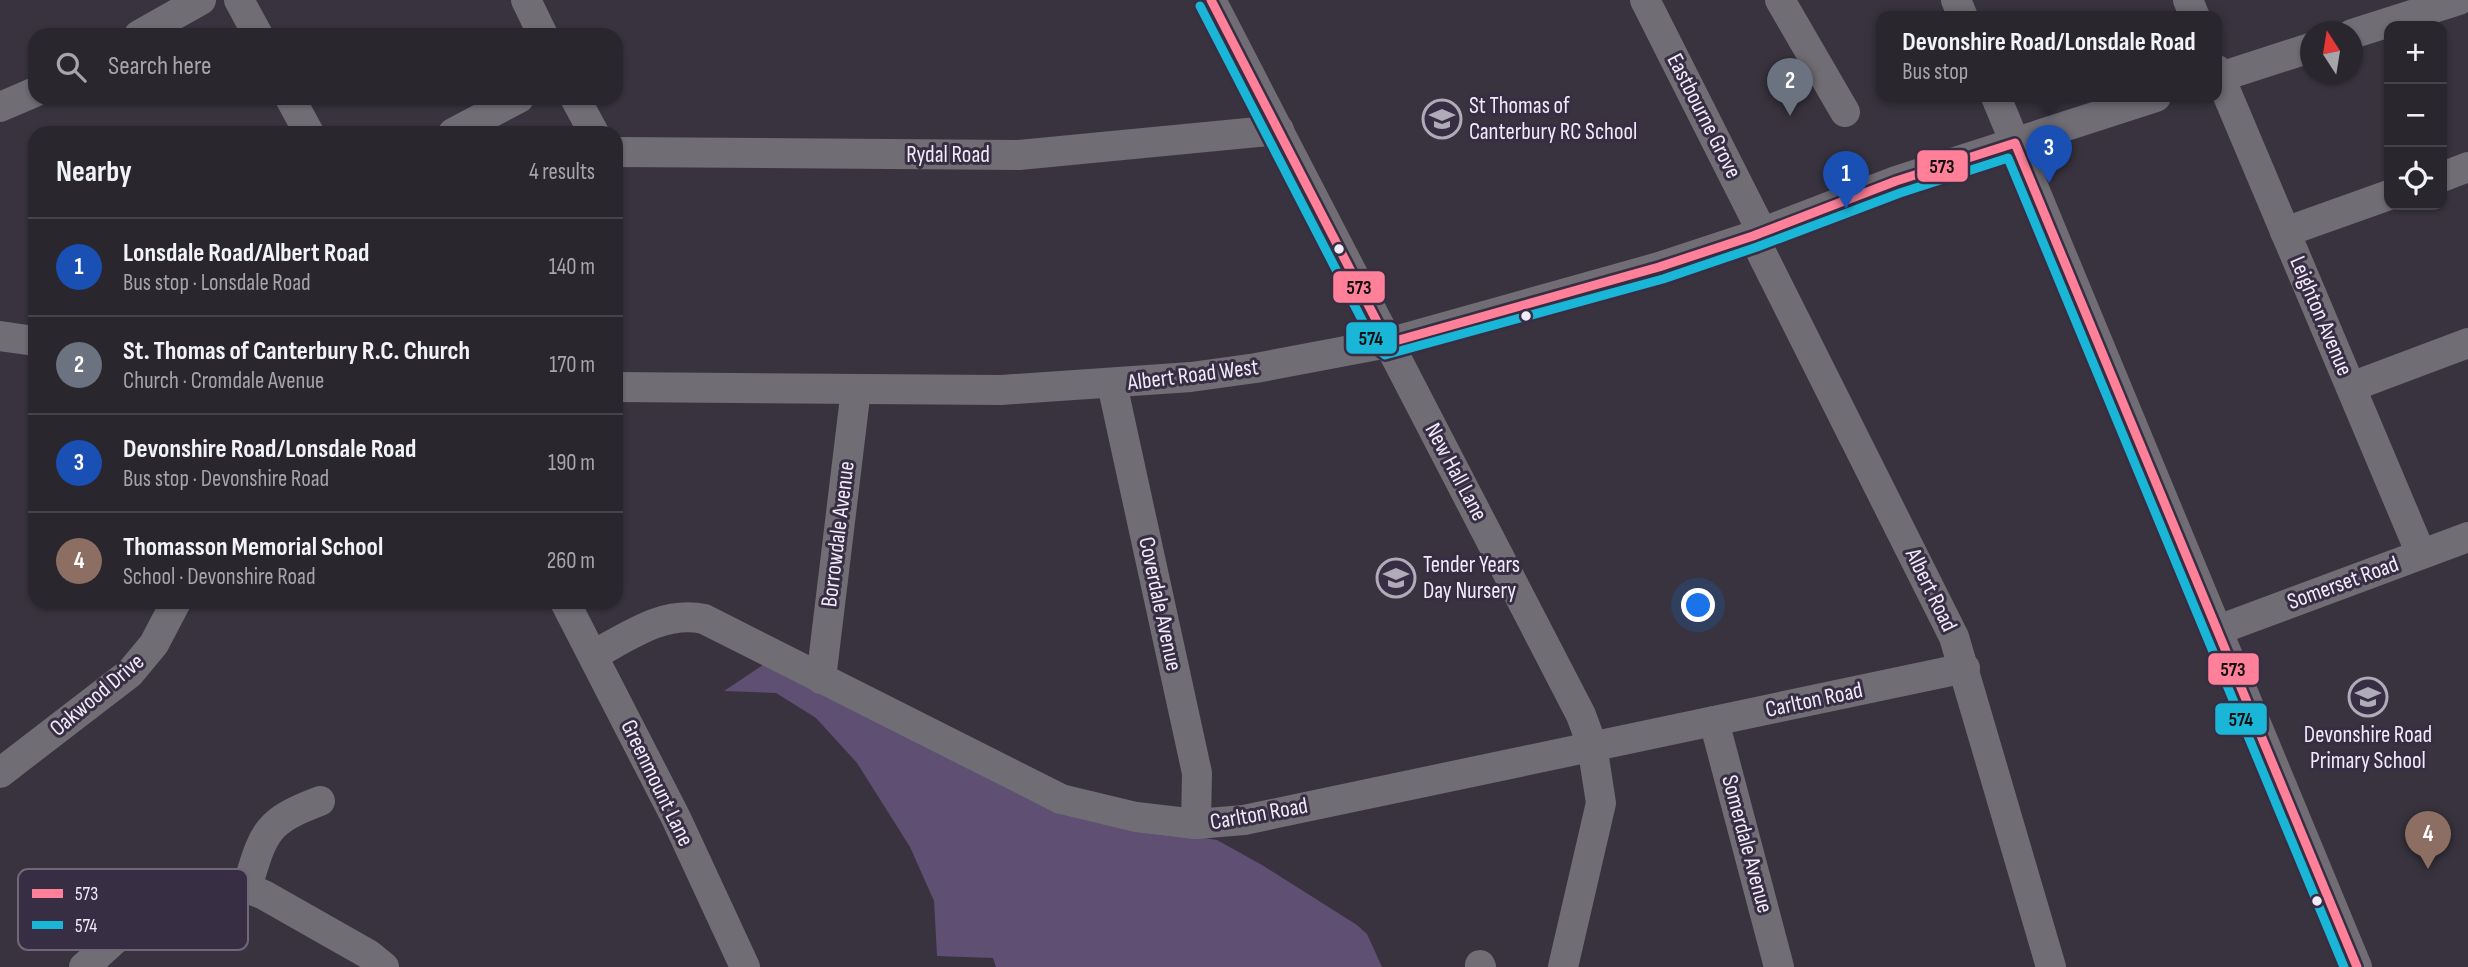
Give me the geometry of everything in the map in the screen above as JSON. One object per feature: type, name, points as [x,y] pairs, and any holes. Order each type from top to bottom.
[{"type":"street","points":[[151,28],[201,0]]},
{"type":"street","points":[[239,0],[254,28]]},
{"type":"street","points":[[526,0],[540,28]]},
{"type":"street","name":"Eastbourne Grove","points":[[1645,0],[1758,234]]},
{"type":"street","points":[[1780,0],[1844,112]]},
{"type":"street","points":[[2363,28],[2398,9],[2459,0]]},
{"type":"street","name":"New Hall Lane","points":[[1214,1],[1388,343],[1572,694],[1592,745],[1601,803],[1563,967]]},
{"type":"street","points":[[2222,74],[2300,51]]},
{"type":"street","name":"Leighton Avenue","points":[[2222,84],[2421,554]]},
{"type":"street","points":[[0,107],[28,95]]},
{"type":"street","points":[[1998,102],[2357,967]]},
{"type":"street","name":"Albert Road West","points":[[623,387],[1000,390],[1112,384],[1256,368],[1388,343],[1590,288],[1758,234],[1869,190],[2142,102]]},
{"type":"street","points":[[294,105],[305,126]]},
{"type":"street","points":[[466,126],[506,105]]},
{"type":"street","points":[[579,105],[590,126]]},
{"type":"street","name":"Rydal Road","points":[[623,152],[1019,155],[1279,130]]},
{"type":"street","points":[[2447,175],[2468,167]]},
{"type":"street","points":[[2285,232],[2384,197]]},
{"type":"street","name":"Albert Road","points":[[1758,234],[1946,617],[1965,668],[2051,967]]},
{"type":"street","points":[[0,336],[28,340]]},
{"type":"street","points":[[2351,387],[2468,343]]},
{"type":"street","name":"Coverdale Avenue","points":[[1112,384],[1197,773],[1196,824]]},
{"type":"street","name":"Borrowdale Avenue","points":[[821,678],[856,389]]},
{"type":"street","name":"Somerset Road","points":[[2218,630],[2468,537]]},
{"type":"street","name":"Oakwood Drive","points":[[0,773],[130,673],[154,644],[172,609]]},
{"type":"street","name":"Greenmount Lane","points":[[569,609],[676,818],[745,967]]},
{"type":"street","name":"Carlton Road","points":[[593,655],[661,620],[673,617],[704,619],[1061,799],[1136,817],[1196,824],[1244,820],[1965,668]]},
{"type":"street","name":"Somerdale Avenue","points":[[1714,721],[1779,967]]},
{"type":"street","points":[[248,884],[265,833],[288,803],[320,801]]},
{"type":"street","points":[[248,888],[386,959]]},
{"type":"street","points":[[84,967],[104,950]]},
{"type":"shaded area","points":[[766,663],[1125,825],[1217,840],[1357,925],[1367,934],[1382,967],[996,967],[993,958],[937,956],[934,901],[910,847],[857,763],[816,718],[776,693],[724,691]]},
{"type":"transit line","name":"573","points":[[1211,0],[1388,343],[1659,267],[1753,236],[1896,181],[2015,143],[2357,967]]},
{"type":"transit line","name":"574","points":[[1200,6],[1377,349],[1385,355],[1663,279],[1900,193],[2008,158],[2344,967]]},
{"type":"place","name":"St. Thomas of Canterbury R.C. Church","points":[[1790,116]]},
{"type":"place","name":"St Thomas of Canterbury RC School","points":[[1442,119]]},
{"type":"place","name":"Devonshire Road/Lonsdale Road","points":[[2049,183]]},
{"type":"place","name":"Lonsdale Road/Albert Road","points":[[1846,209]]},
{"type":"place","name":"Tender Years Day Nursery","points":[[1396,578]]},
{"type":"place","name":"Devonshire Road Primary School","points":[[2368,697]]},
{"type":"place","name":"Thomasson Memorial School","points":[[2428,869]]}]
